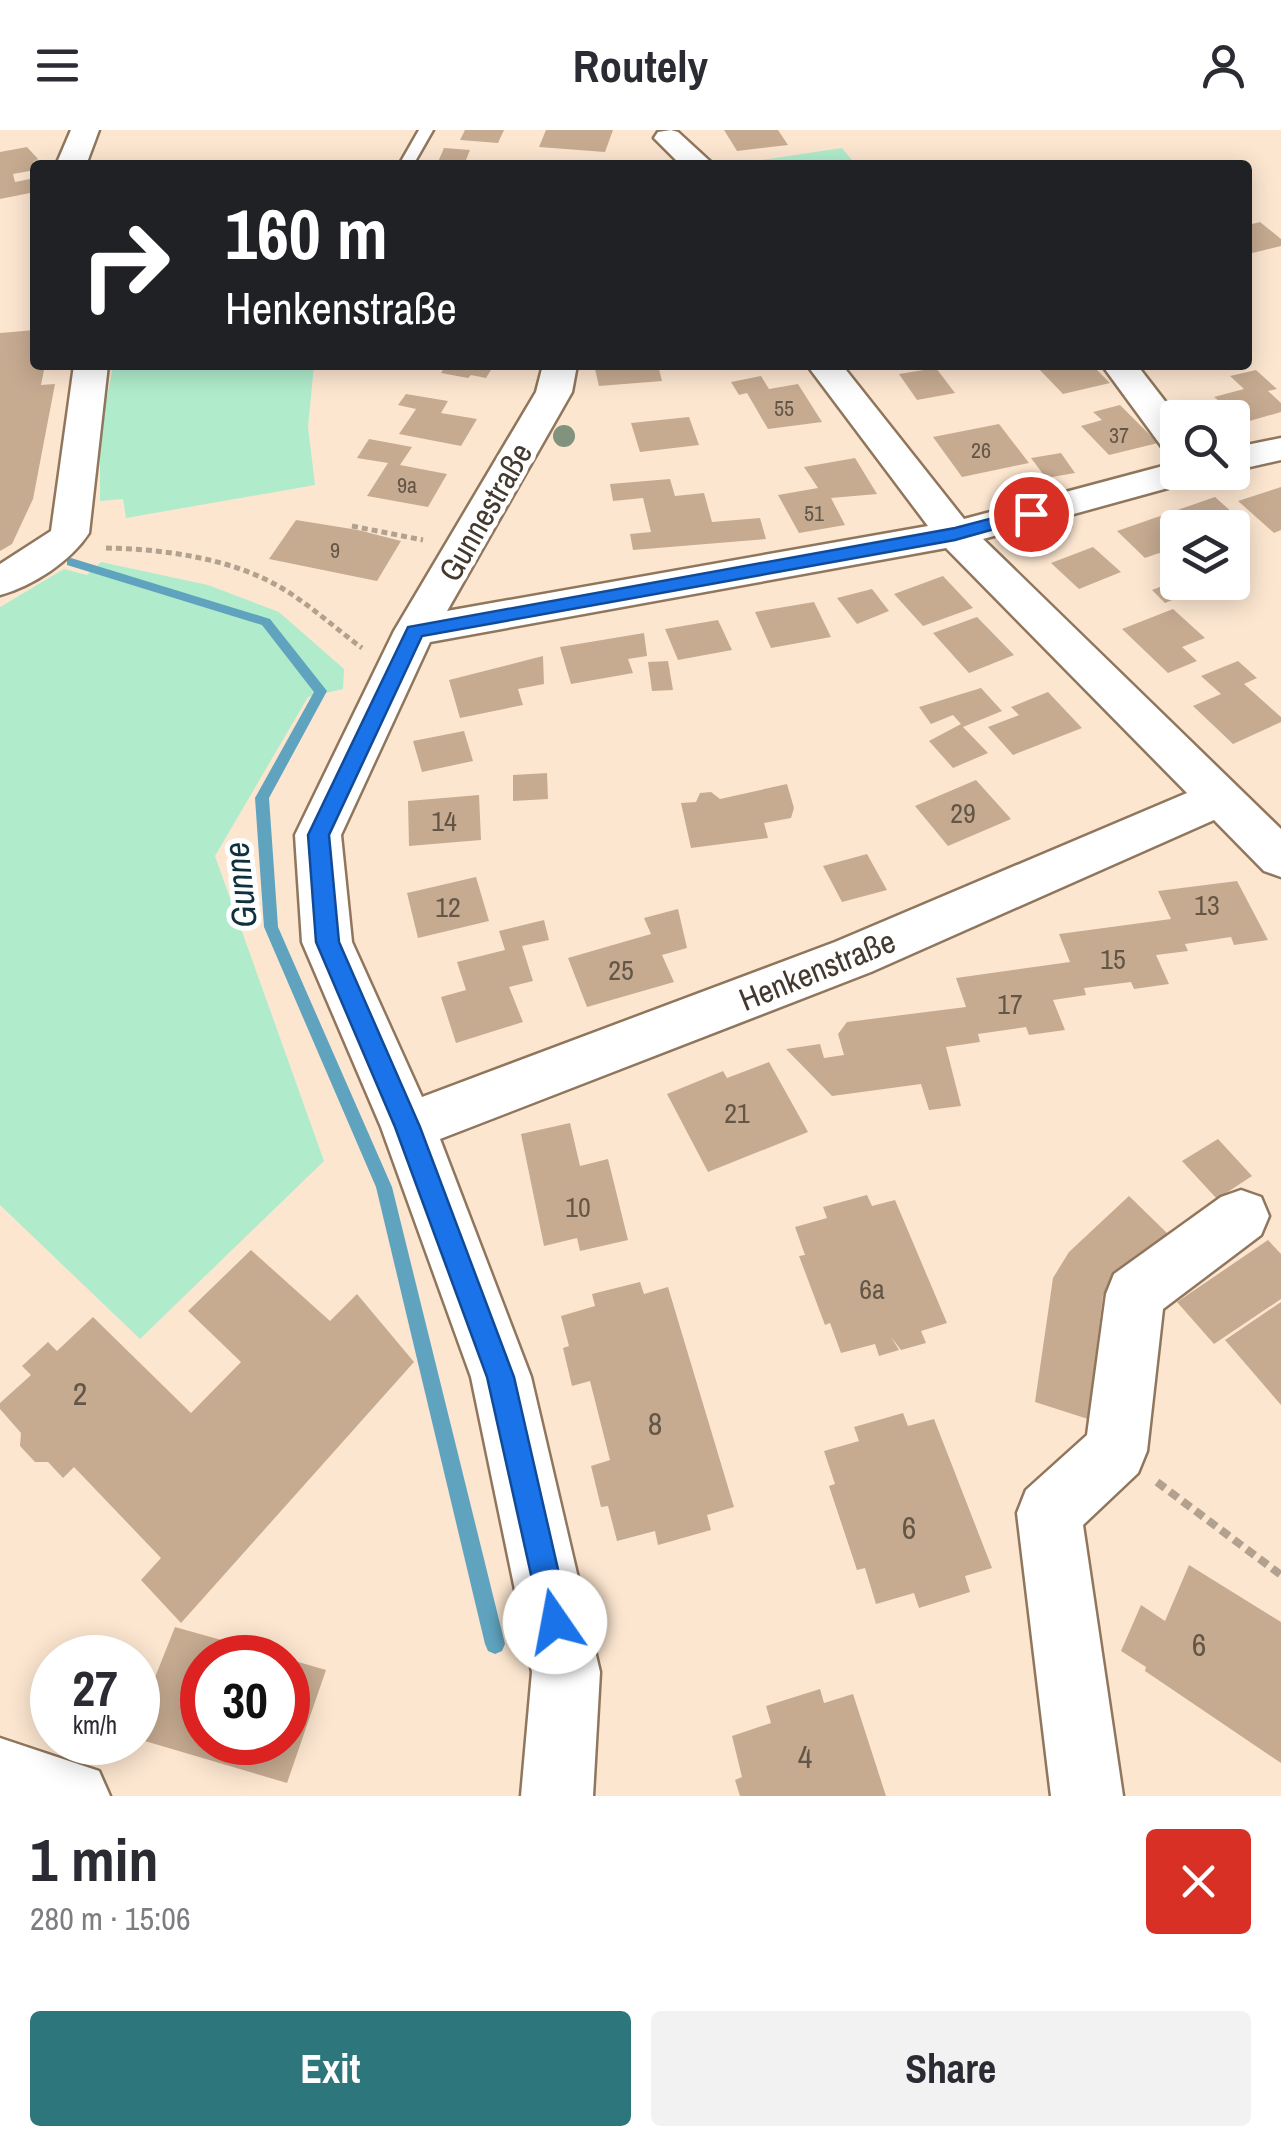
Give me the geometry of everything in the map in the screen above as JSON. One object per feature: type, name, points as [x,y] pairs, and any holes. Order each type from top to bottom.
[{"type":"street","points":[[73,160],[85,130]]},
{"type":"street","points":[[668,138],[693,160]]},
{"type":"street","points":[[0,582],[62,544],[74,522],[90,370]]},
{"type":"street","name":"Gunnestraße","points":[[557,1796],[566,1672],[500,1377],[408,1127],[327,942],[318,835],[408,647],[554,392],[559,370]]},
{"type":"street","points":[[828,370],[955,534],[1281,858]]},
{"type":"street","points":[[1123,370],[1160,419]]},
{"type":"street","points":[[1250,456],[1281,449]]},
{"type":"street","points":[[408,647],[955,534],[1160,478]]},
{"type":"street","name":"Henkenstraße","points":[[408,1127],[853,957],[1221,798]]},
{"type":"street","points":[[1086,1796],[1049,1513],[1116,1451],[1135,1294],[1240,1216]]},
{"type":"street","points":[[0,1772],[74,1796]]},
{"type":"lane","points":[[409,160],[426,130]]},
{"type":"path","points":[[352,526],[463,549]]},
{"type":"path","points":[[62,544],[81,548],[135,547],[256,574],[280,587],[374,656],[408,647]]},
{"type":"path","points":[[1116,1451],[1281,1575]]},
{"type":"green space","points":[[842,148],[852,160],[762,160]]},
{"type":"green space","points":[[112,370],[314,370],[308,427],[315,485],[126,518],[123,499],[100,501],[100,431]]},
{"type":"green space","points":[[101,562],[208,585],[279,612],[344,669],[343,689],[308,697],[215,856],[324,1161],[140,1339],[0,1205],[0,607],[64,569],[87,575]]},
{"type":"building","points":[[465,130],[504,130],[498,143],[460,140]]},
{"type":"building","points":[[546,130],[613,130],[605,152],[539,147]]},
{"type":"building","points":[[724,130],[778,130],[788,145],[737,151]]},
{"type":"building","points":[[27,147],[38,159],[30,160],[30,171],[13,174],[15,182],[30,179],[30,193],[0,199],[0,152]]},
{"type":"building","points":[[444,148],[470,150],[466,160],[439,160]]},
{"type":"building","points":[[1260,222],[1281,239],[1281,246],[1252,253],[1252,224]]},
{"type":"building","points":[[30,330],[30,370],[44,370],[41,385],[55,384],[33,499],[12,544],[0,551],[0,333]]},
{"type":"building","points":[[443,370],[491,370],[486,378],[441,373]]},
{"type":"building","points":[[595,370],[659,370],[662,381],[599,386]]},
{"type":"building","points":[[938,370],[955,393],[917,400],[899,374]]},
{"type":"building","points":[[1040,370],[1097,370],[1110,383],[1063,394]]},
{"type":"building","points":[[1256,370],[1277,389],[1268,391],[1281,403],[1281,412],[1250,421],[1250,400],[1218,400],[1214,397],[1244,389],[1230,376]]},
{"type":"building","points":[[761,376],[769,389],[798,384],[822,422],[768,429],[747,393],[739,395],[731,382]]},
{"type":"building","points":[[406,394],[448,401],[441,413],[477,419],[461,446],[399,434],[416,409],[398,405]]},
{"type":"building","points":[[1120,405],[1158,443],[1109,455],[1081,426],[1102,420],[1093,412]]},
{"type":"building","points":[[689,417],[699,445],[640,452],[631,423]]},
{"type":"building","points":[[999,424],[1029,463],[962,477],[933,437]]},
{"type":"building","points":[[369,439],[412,447],[400,465],[447,474],[428,507],[367,496],[388,463],[357,458]]},
{"type":"building","points":[[1061,453],[1075,473],[1046,478],[1031,458]]},
{"type":"building","points":[[855,458],[877,494],[831,498],[845,525],[799,533],[778,495],[818,488],[804,467]]},
{"type":"building","points":[[670,479],[675,496],[704,493],[712,522],[760,518],[766,539],[633,550],[630,534],[651,532],[643,498],[613,501],[610,484]]},
{"type":"building","points":[[1281,487],[1281,530],[1274,533],[1238,501]]},
{"type":"building","points":[[1215,497],[1230,510],[1178,510]]},
{"type":"building","points":[[1160,516],[1160,554],[1145,558],[1117,531]]},
{"type":"building","points":[[296,520],[401,541],[377,581],[269,559]]},
{"type":"building","points":[[1093,547],[1121,572],[1079,589],[1051,563]]},
{"type":"building","points":[[943,576],[973,608],[923,626],[894,594]]},
{"type":"building","points":[[872,589],[889,611],[857,624],[837,598]]},
{"type":"building","points":[[814,602],[831,637],[771,648],[755,612]]},
{"type":"building","points":[[1173,609],[1205,638],[1182,647],[1197,661],[1168,673],[1122,629]]},
{"type":"building","points":[[977,617],[1014,655],[969,673],[933,633]]},
{"type":"building","points":[[718,620],[732,650],[678,660],[665,629]]},
{"type":"building","points":[[644,633],[647,656],[628,659],[633,673],[571,684],[560,647]]},
{"type":"building","points":[[543,656],[544,684],[518,689],[523,705],[460,718],[449,680]]},
{"type":"building","points":[[668,661],[673,690],[652,691],[648,662]]},
{"type":"building","points":[[1238,661],[1257,678],[1244,684],[1281,717],[1281,722],[1233,744],[1193,706],[1221,694],[1201,676]]},
{"type":"building","points":[[981,688],[1002,711],[963,727],[988,753],[953,768],[929,741],[961,724],[953,715],[931,724],[919,707]]},
{"type":"building","points":[[1048,692],[1082,728],[1013,755],[988,727],[1019,715],[1011,707]]},
{"type":"building","points":[[464,731],[473,761],[422,772],[413,741]]},
{"type":"building","points":[[547,773],[548,799],[513,801],[513,775]]},
{"type":"building","points":[[976,780],[1011,819],[948,846],[915,806]]},
{"type":"building","points":[[787,784],[794,808],[791,818],[764,823],[768,838],[691,848],[681,803],[696,802],[700,793],[711,792],[720,799]]},
{"type":"building","points":[[479,795],[481,840],[409,846],[408,801]]},
{"type":"building","points":[[867,854],[887,890],[842,902],[823,866]]},
{"type":"building","points":[[476,877],[489,921],[418,938],[407,893]]},
{"type":"building","points":[[1237,881],[1268,940],[1234,945],[1231,937],[1185,944],[1188,951],[1156,955],[1169,984],[1134,989],[1131,982],[1084,988],[1086,995],[1053,1000],[1065,1030],[1029,1035],[1026,1027],[978,1034],[980,1042],[946,1047],[961,1106],[929,1110],[921,1084],[832,1096],[786,1049],[820,1044],[824,1058],[844,1055],[838,1034],[847,1022],[966,1007],[956,978],[1070,962],[1059,934],[1171,919],[1158,891]]},
{"type":"building","points":[[678,909],[687,948],[662,955],[674,982],[587,1007],[568,958],[651,934],[644,918]]},
{"type":"building","points":[[544,920],[549,940],[522,946],[533,981],[509,987],[523,1022],[456,1043],[441,997],[466,990],[457,962],[505,950],[499,931]]},
{"type":"building","points":[[769,1062],[808,1132],[708,1172],[667,1094],[723,1071],[727,1078]]},
{"type":"building","points":[[570,1123],[580,1166],[608,1159],[628,1240],[580,1251],[577,1238],[544,1246],[521,1134]]},
{"type":"building","points":[[1218,1139],[1252,1176],[1217,1199],[1182,1161]]},
{"type":"building","points":[[867,1195],[872,1206],[895,1200],[947,1323],[921,1331],[926,1343],[901,1350],[891,1337],[899,1350],[879,1356],[875,1344],[841,1353],[830,1323],[825,1325],[799,1256],[805,1255],[795,1227],[827,1218],[823,1207]]},
{"type":"building","points":[[1129,1196],[1167,1233],[1103,1295],[1088,1419],[1035,1402],[1053,1278],[1069,1252]]},
{"type":"building","points":[[1268,1240],[1281,1254],[1281,1299],[1214,1344],[1177,1302]]},
{"type":"building","points":[[251,1250],[330,1321],[357,1294],[414,1362],[181,1623],[141,1580],[161,1558],[74,1467],[63,1478],[48,1462],[35,1462],[20,1446],[21,1433],[0,1409],[0,1403],[31,1375],[22,1366],[48,1342],[57,1351],[93,1317],[191,1413],[241,1362],[188,1311]]},
{"type":"building","points":[[640,1282],[644,1294],[668,1287],[734,1507],[707,1515],[711,1530],[658,1545],[655,1531],[617,1541],[608,1506],[601,1507],[591,1466],[610,1460],[590,1381],[572,1386],[563,1348],[569,1346],[561,1316],[595,1306],[592,1294]]},
{"type":"building","points":[[1281,1302],[1281,1405],[1225,1340]]},
{"type":"building","points":[[903,1413],[908,1426],[934,1419],[992,1568],[965,1576],[970,1592],[919,1608],[914,1593],[876,1604],[865,1568],[857,1570],[829,1486],[835,1484],[824,1451],[859,1441],[854,1427]]},
{"type":"building","points":[[1189,1565],[1281,1622],[1281,1763],[1121,1651],[1141,1605],[1165,1621]]},
{"type":"building","points":[[175,1627],[203,1635],[180,1635],[180,1751],[160,1745],[160,1665]]},
{"type":"building","points":[[310,1665],[326,1670],[310,1716]]},
{"type":"building","points":[[820,1689],[824,1703],[853,1694],[886,1796],[740,1796],[735,1780],[742,1777],[732,1736],[771,1723],[766,1706]]},
{"type":"building","points":[[226,1765],[293,1765],[287,1783]]},
{"type":"waterway","name":"Gunne","points":[[71,562],[266,622],[321,691],[262,798],[271,927],[384,1187],[495,1644]]},
{"type":"route","points":[[555,1622],[500,1377],[408,1127],[327,942],[318,835],[415,631],[955,534],[1031,514]]}]
